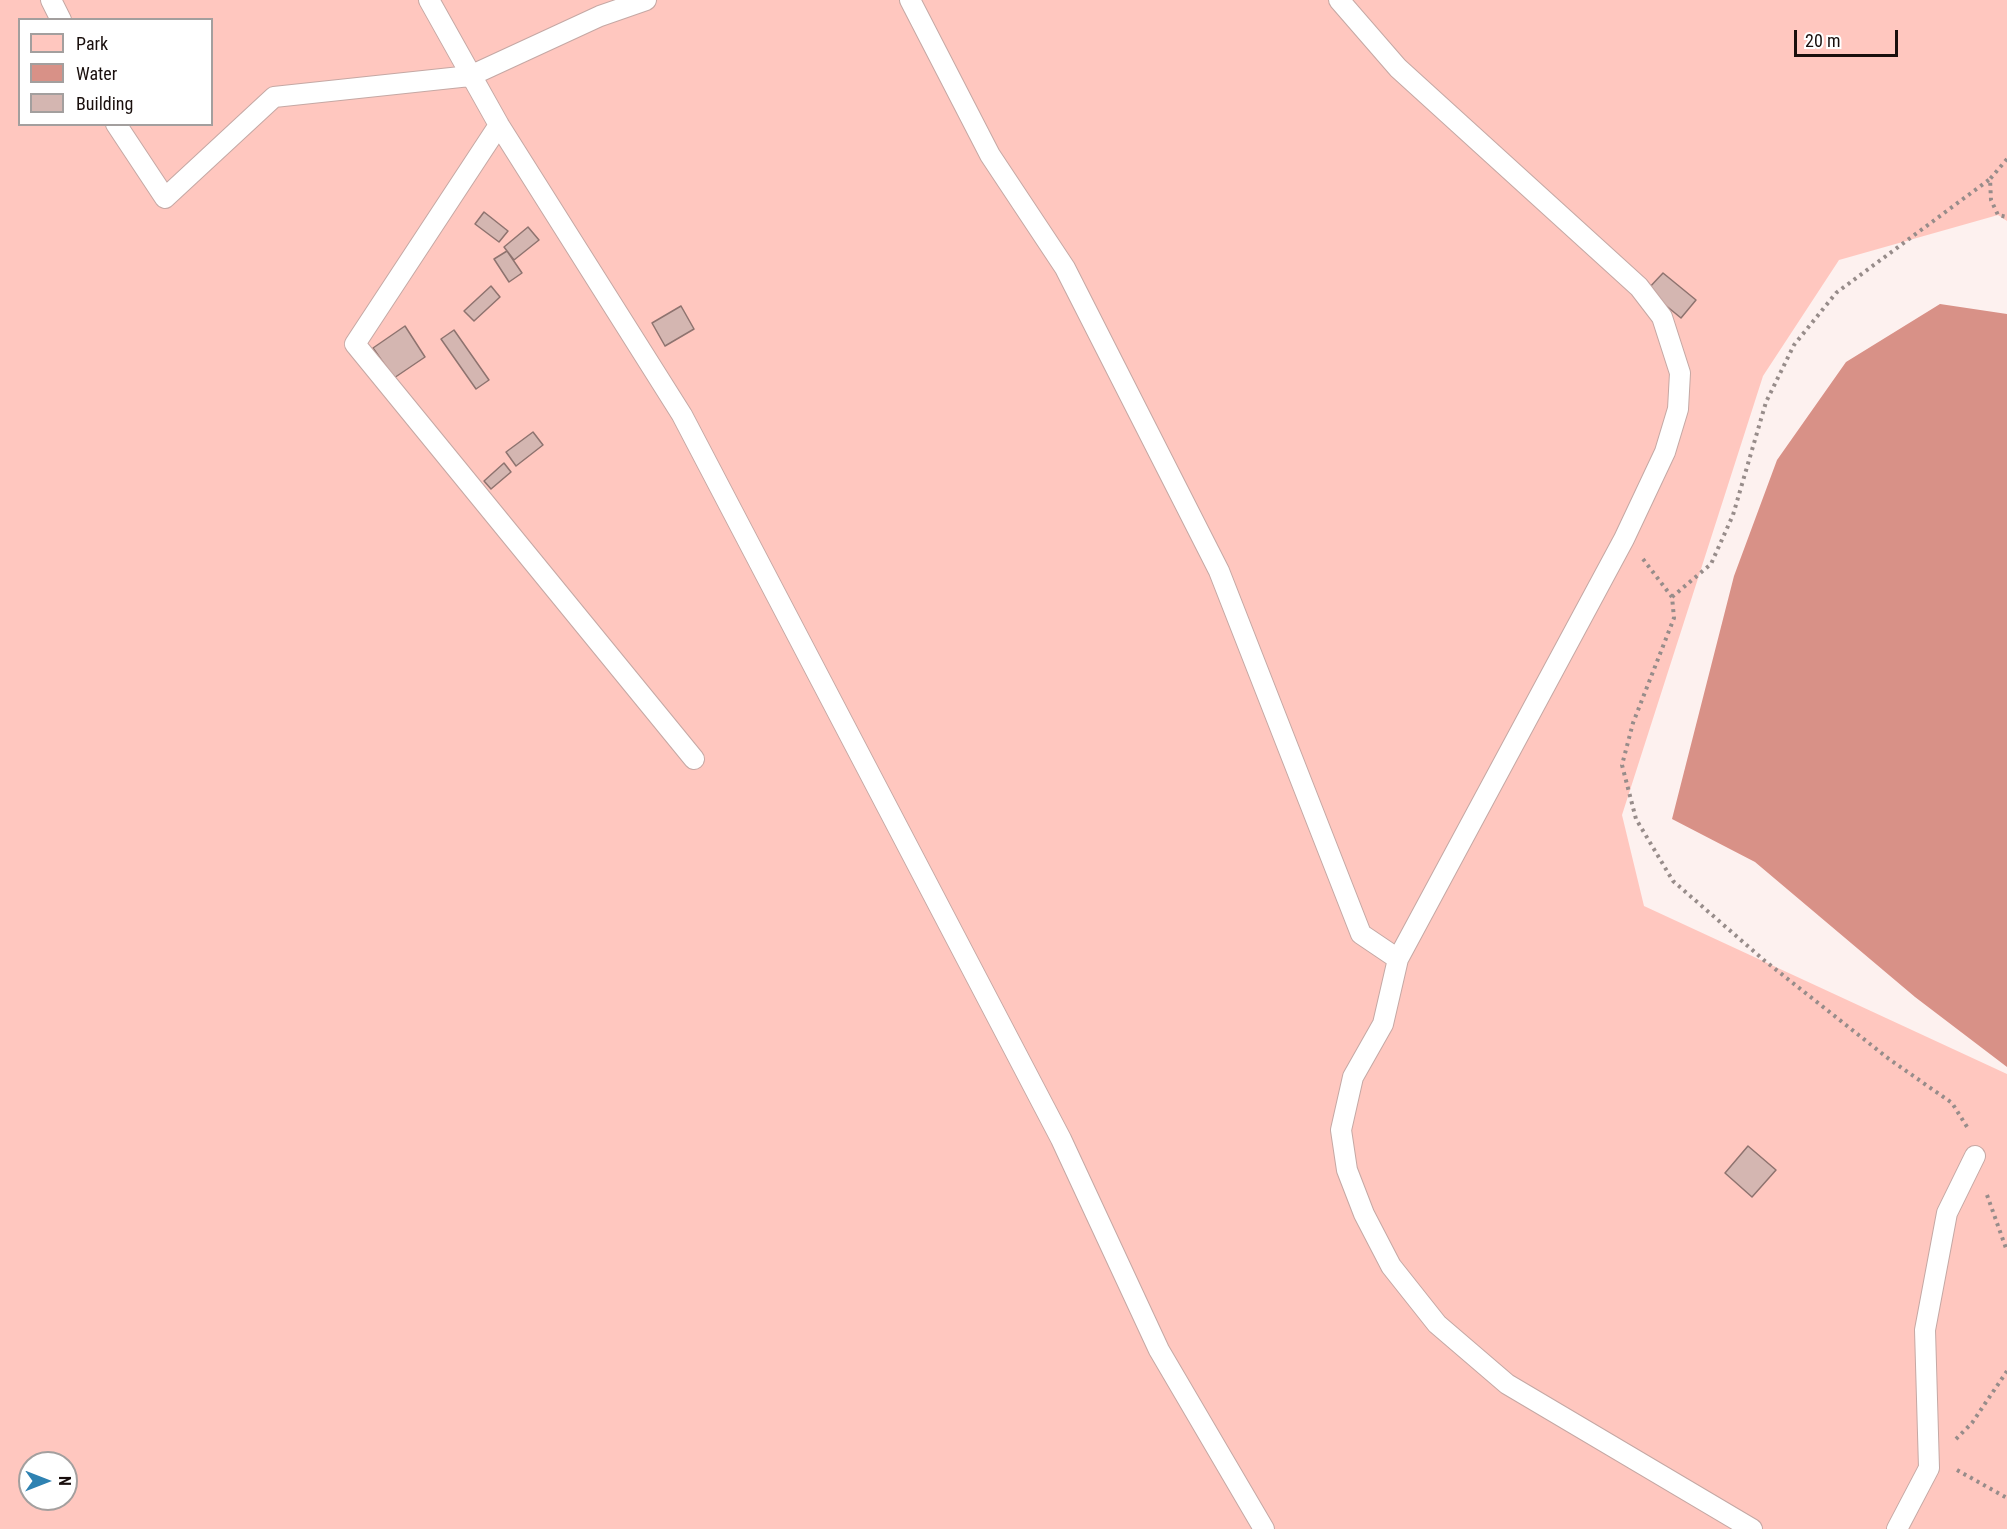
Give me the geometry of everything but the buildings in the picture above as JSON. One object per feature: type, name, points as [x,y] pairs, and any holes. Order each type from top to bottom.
[{"type":"lane","points":[[51,0],[60,18]]},
{"type":"lane","points":[[429,0],[499,125],[682,415],[1061,1139],[1159,1350],[1264,1529]]},
{"type":"lane","points":[[117,126],[165,198],[274,97],[470,76],[600,15],[646,0]]},
{"type":"lane","points":[[910,0],[990,155],[1065,268],[1219,571],[1361,934],[1398,960]]},
{"type":"lane","points":[[1339,0],[1398,68],[1640,287],[1662,318],[1680,373],[1678,410],[1665,452],[1624,539],[1398,960],[1383,1024],[1353,1077],[1341,1130],[1347,1170],[1364,1214],[1391,1266],[1437,1324],[1507,1384],[1752,1529]]},
{"type":"lane","points":[[499,125],[355,344],[694,759]]},
{"type":"lane","points":[[1897,1529],[1934,1463],[1925,1330],[1947,1213],[1975,1156]]},
{"type":"path","points":[[1672,597],[1710,564],[1733,515],[1766,402],[1794,345],[1836,293],[1990,178],[2007,159]]},
{"type":"path","points":[[1990,178],[1991,200],[1998,215],[2007,217]]},
{"type":"path","points":[[1624,539],[1658,576],[1672,597],[1674,618],[1633,723],[1622,765],[1636,819],[1673,881],[1765,961],[1889,1059],[1952,1103],[1971,1134],[1975,1156],[2007,1251]]},
{"type":"path","points":[[2007,1371],[1972,1423],[1934,1463],[2007,1498]]},
{"type":"green space","points":[[0,0],[2007,0],[2007,221],[1998,215],[1839,260],[1763,376],[1622,815],[1644,906],[2007,1074],[2007,1529],[0,1529]]},
{"type":"water","points":[[1940,304],[2007,314],[2007,1067],[1915,997],[1755,862],[1672,819],[1734,576],[1777,460],[1846,362]]}]
